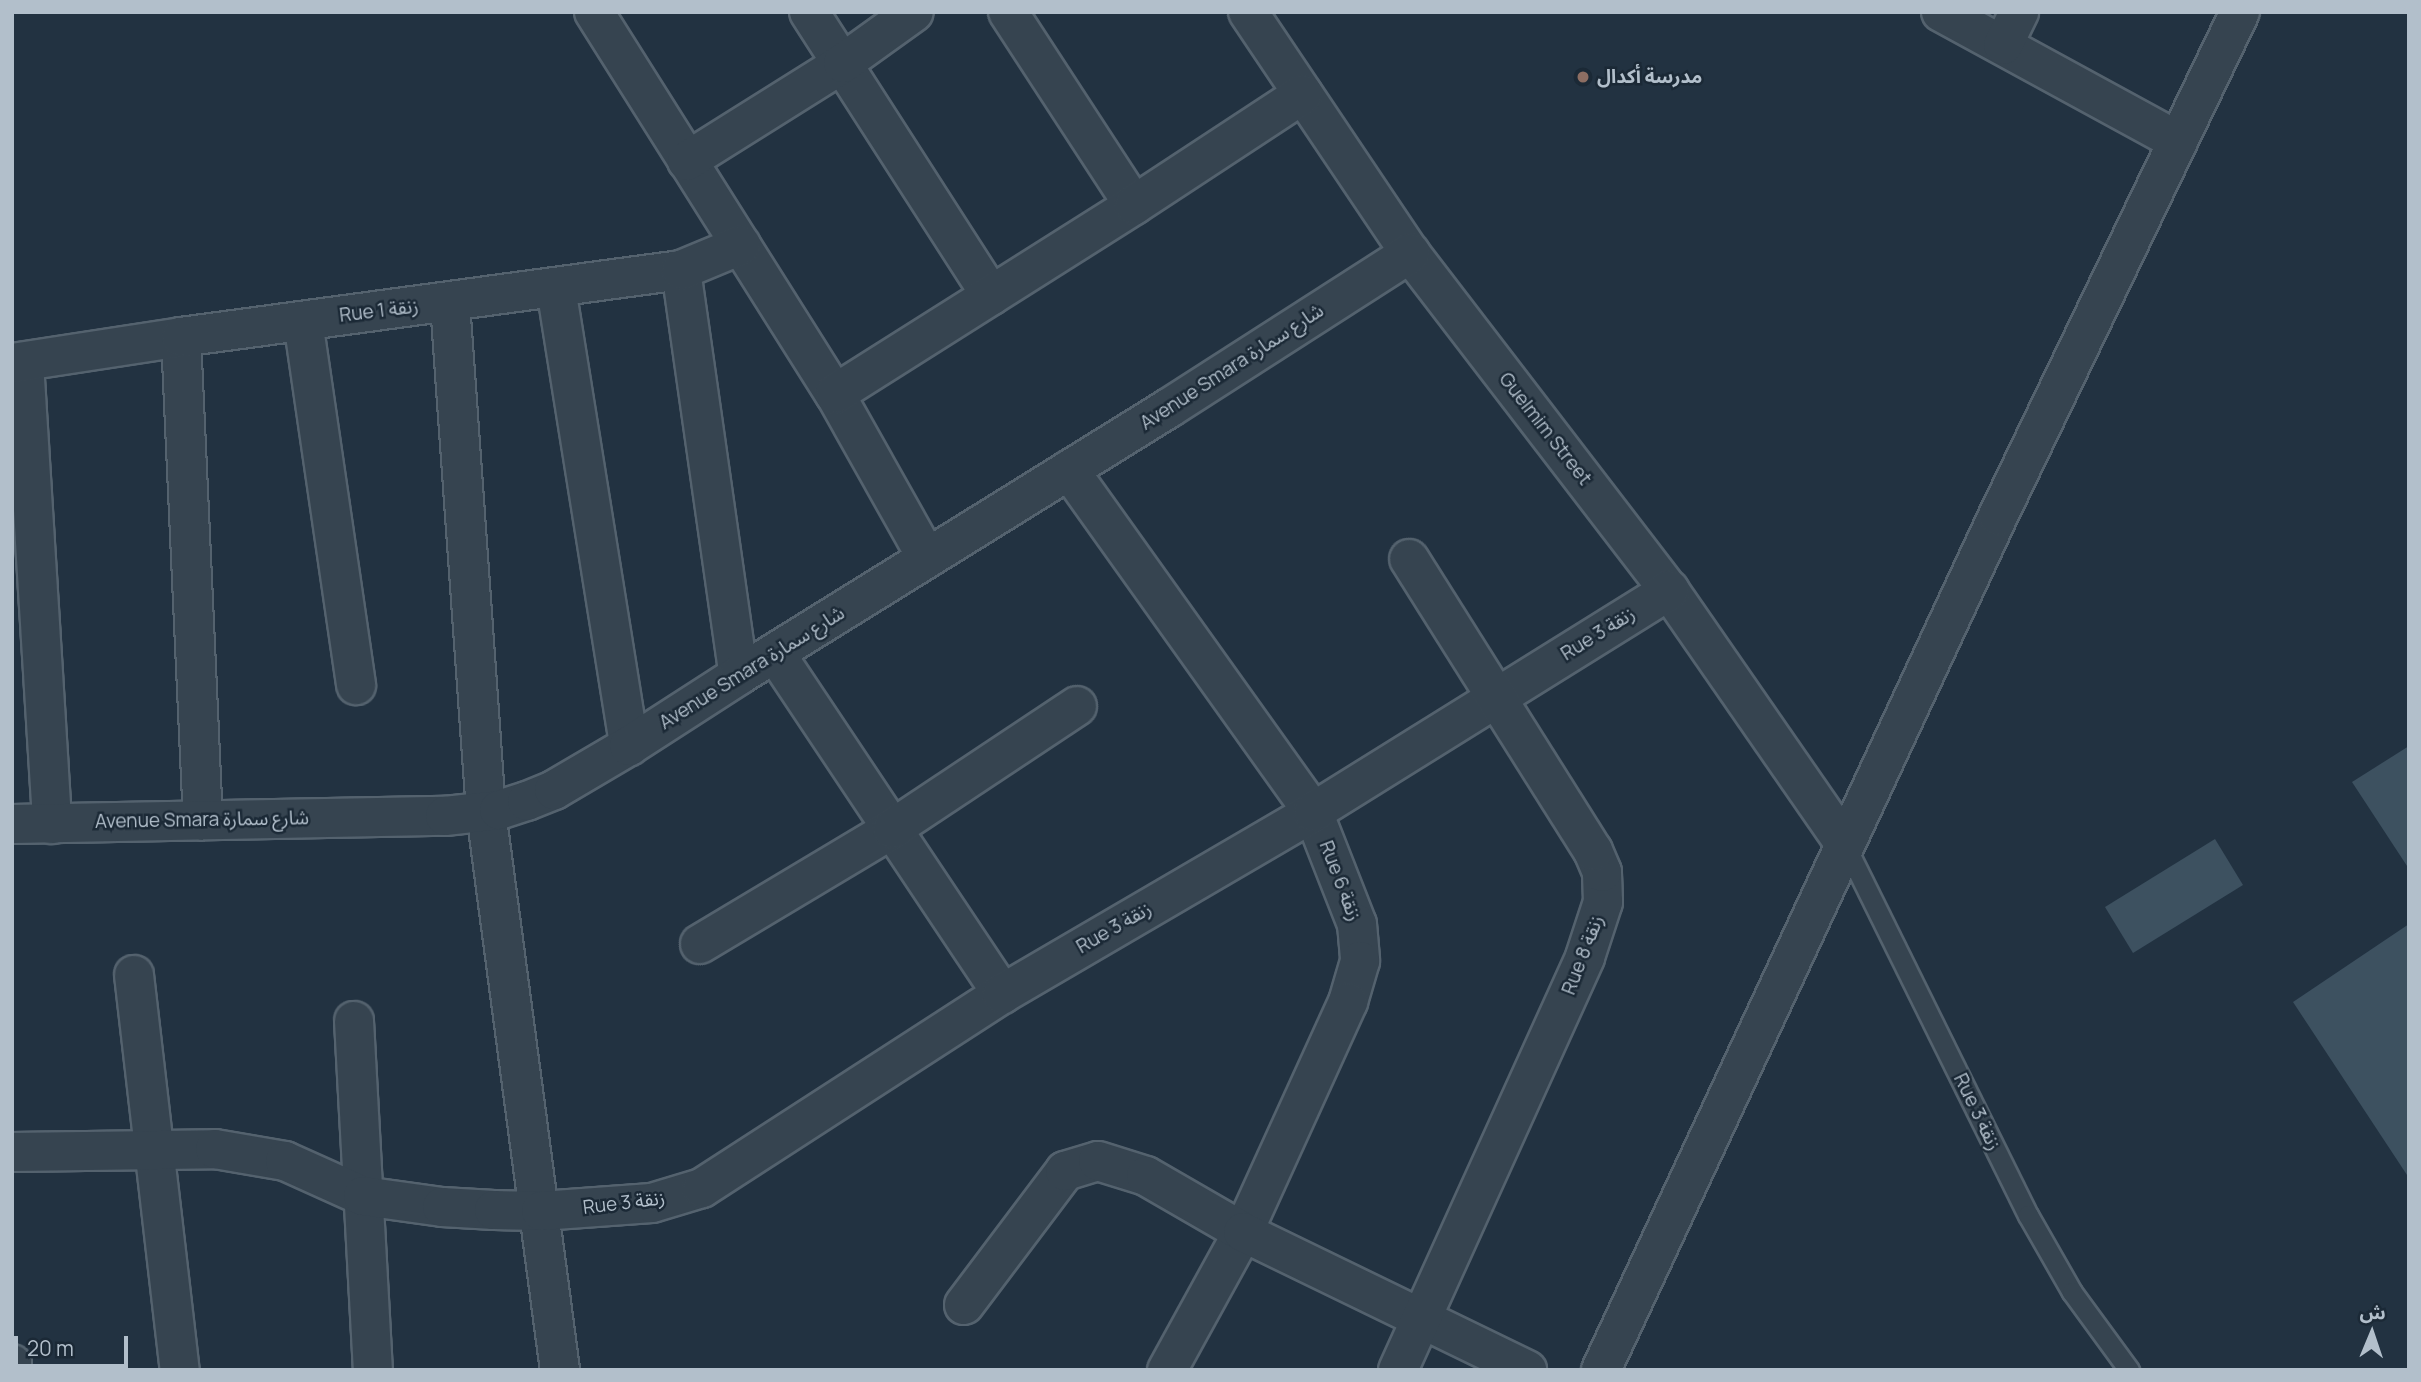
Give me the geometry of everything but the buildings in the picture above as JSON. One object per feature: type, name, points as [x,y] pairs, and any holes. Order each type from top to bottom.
[{"type":"street","points":[[594,12],[835,394],[927,558]]},
{"type":"street","points":[[809,12],[991,296]]},
{"type":"street","points":[[687,161],[843,63],[914,12]]},
{"type":"street","points":[[1008,12],[1135,205]]},
{"type":"street","name":"Guelmim Street","points":[[1248,12],[1410,253],[1669,590],[1845,844]]},
{"type":"street","points":[[1941,12],[2011,29],[2178,141]]},
{"type":"street","points":[[1601,1370],[1845,844],[2240,12]]},
{"type":"street","points":[[835,394],[1135,205],[1303,94]]},
{"type":"street","name":"Rue 1 زنقة","points":[[18,362],[181,337],[681,270],[741,245]]},
{"type":"street","name":"Avenue Smara شارع سمارة","points":[[12,824],[445,816],[486,812],[554,790],[629,746],[1069,470],[1410,253]]},
{"type":"street","points":[[681,270],[739,675]]},
{"type":"street","points":[[556,288],[629,746]]},
{"type":"street","points":[[450,303],[486,812],[560,1370]]},
{"type":"street","points":[[303,321],[356,685]]},
{"type":"street","points":[[181,337],[203,820]]},
{"type":"street","points":[[18,362],[52,824]]},
{"type":"street","name":"Rue 6 زنقة","points":[[1069,470],[1312,812],[1357,924],[1360,961],[1348,1002],[1243,1232],[1167,1370]]},
{"type":"street","name":"Rue 8 زنقة","points":[[1398,1370],[1585,957],[1603,902],[1602,872],[1593,851],[1409,559]]},
{"type":"street","name":"Rue 3 زنقة","points":[[12,1152],[215,1149],[285,1161],[363,1196],[442,1207],[541,1211],[652,1203],[702,1188],[1002,994],[1312,812],[1669,590]]},
{"type":"street","points":[[775,653],[1002,994]]},
{"type":"street","points":[[700,944],[892,829],[1077,706]]},
{"type":"street","points":[[134,975],[180,1370]]},
{"type":"street","points":[[354,1021],[373,1370]]},
{"type":"street","points":[[964,1305],[1065,1171],[1098,1161],[1146,1176],[1243,1232],[1527,1370]]},
{"type":"street","points":[[12,1364],[13,1370]]},
{"type":"lane","name":"Rue 3 زنقة","points":[[1845,844],[2028,1215],[2072,1292],[2129,1370]]},
{"type":"place","name":"مدرسة أكدال","points":[[1583,77]]}]
